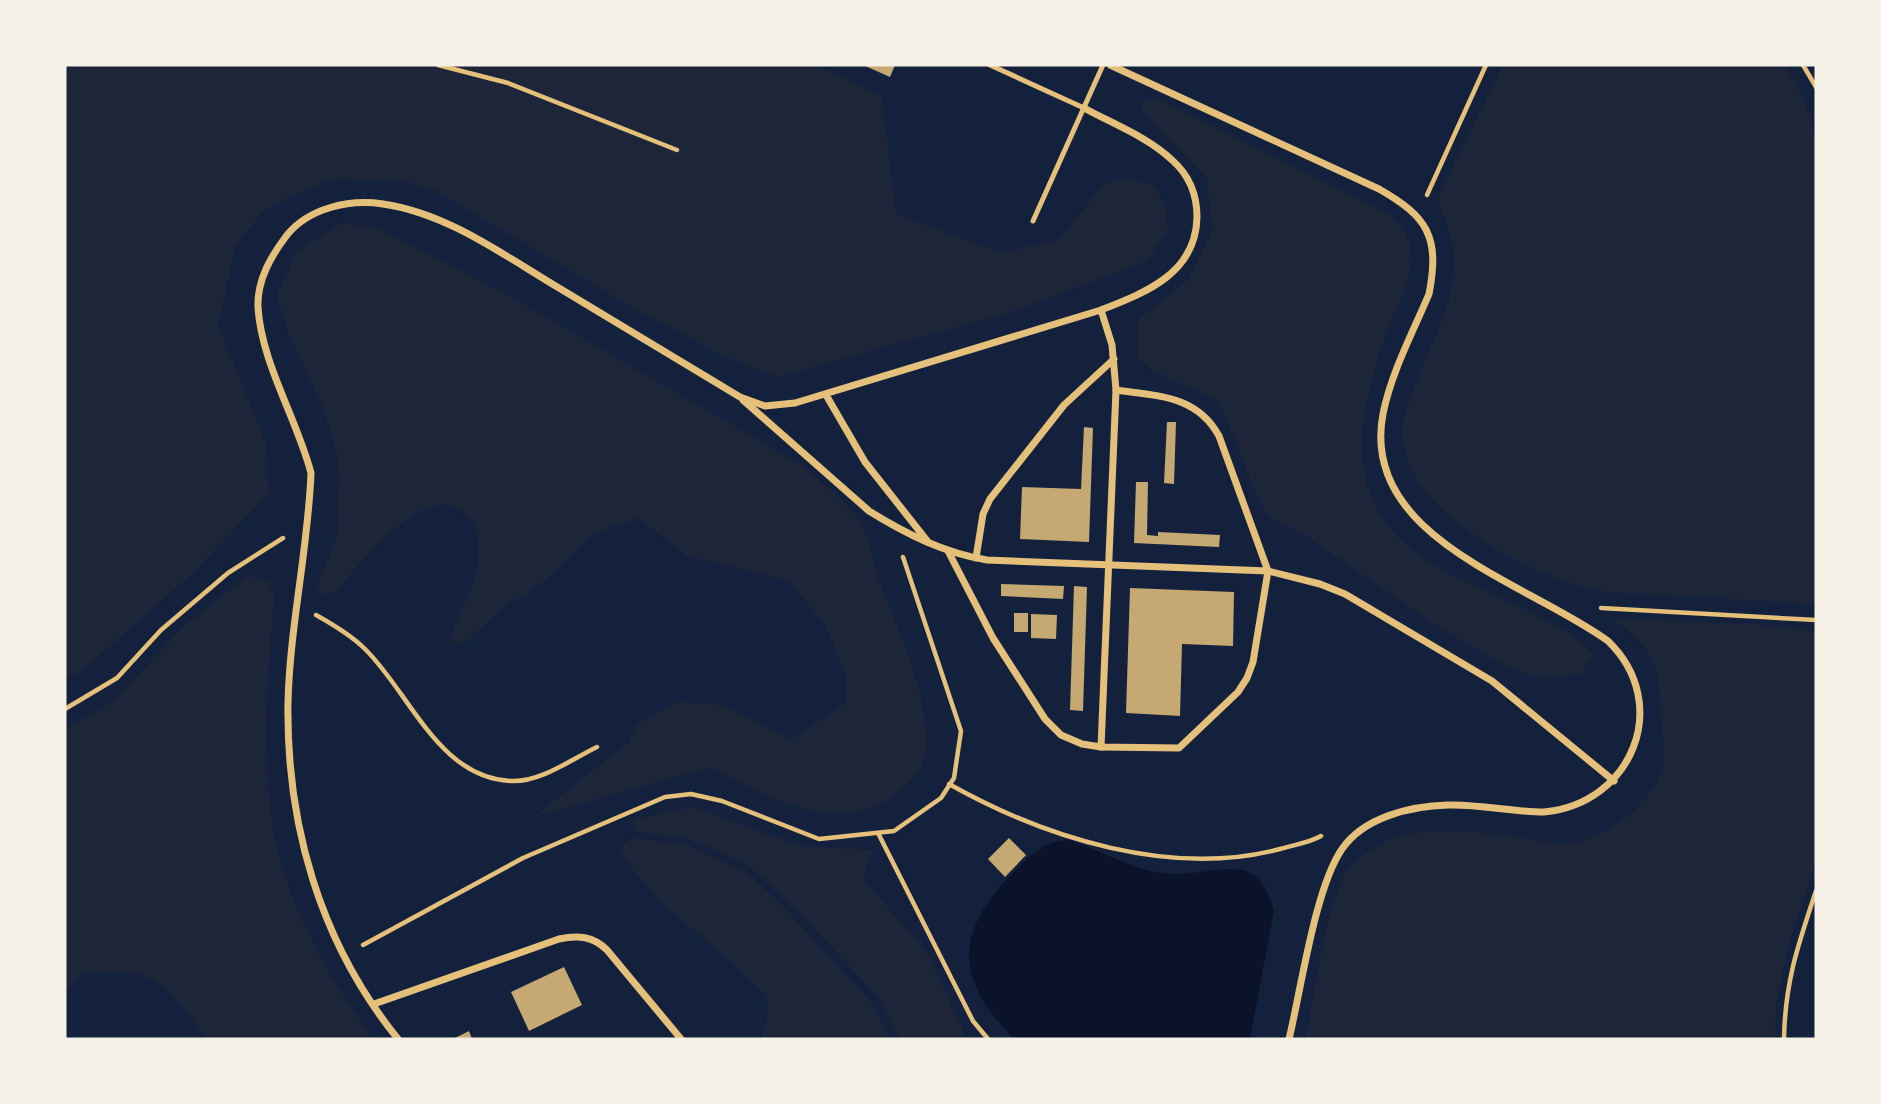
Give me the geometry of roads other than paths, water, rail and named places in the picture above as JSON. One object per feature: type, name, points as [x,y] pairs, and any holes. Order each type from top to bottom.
[{"type":"street","points":[[1110,65],[1379,189],[1407,205],[1418,216],[1432,241],[1432,277],[1429,294],[1387,397],[1382,416],[1382,457],[1387,474],[1405,509],[1434,536],[1608,641],[1630,670],[1637,700],[1636,741],[1632,756],[1614,781],[1590,800],[1560,810],[1429,807],[1381,819],[1355,836],[1344,847],[1330,874],[1289,1039]]},
{"type":"street","points":[[740,397],[776,406],[827,395],[1101,310],[1142,294],[1183,263],[1191,250],[1197,207],[1193,188],[1171,159],[1084,108]]},
{"type":"street","points":[[398,1039],[343,953],[310,879],[294,801],[288,701],[311,473],[262,332],[258,305],[261,279],[276,248],[296,224],[342,204],[385,204],[447,225],[483,242],[740,397],[846,492],[892,526],[930,545],[976,558],[1268,571],[1345,594],[1492,681],[1614,781]]},
{"type":"street","points":[[1101,310],[1114,359],[1116,390],[1101,747]]},
{"type":"street","points":[[976,558],[983,514],[990,499],[1063,405],[1114,359]]},
{"type":"street","points":[[948,551],[993,638],[1045,719],[1070,740],[1101,747],[1179,748],[1238,692],[1252,662],[1268,571],[1219,436],[1206,416],[1178,400],[1116,390]]},
{"type":"street","points":[[827,395],[865,462],[930,545]]},
{"type":"street","points":[[374,1004],[559,939],[584,937],[596,941],[607,950],[681,1039]]},
{"type":"lane","points":[[990,65],[1084,108]]},
{"type":"lane","points":[[1033,221],[1103,65]]}]
